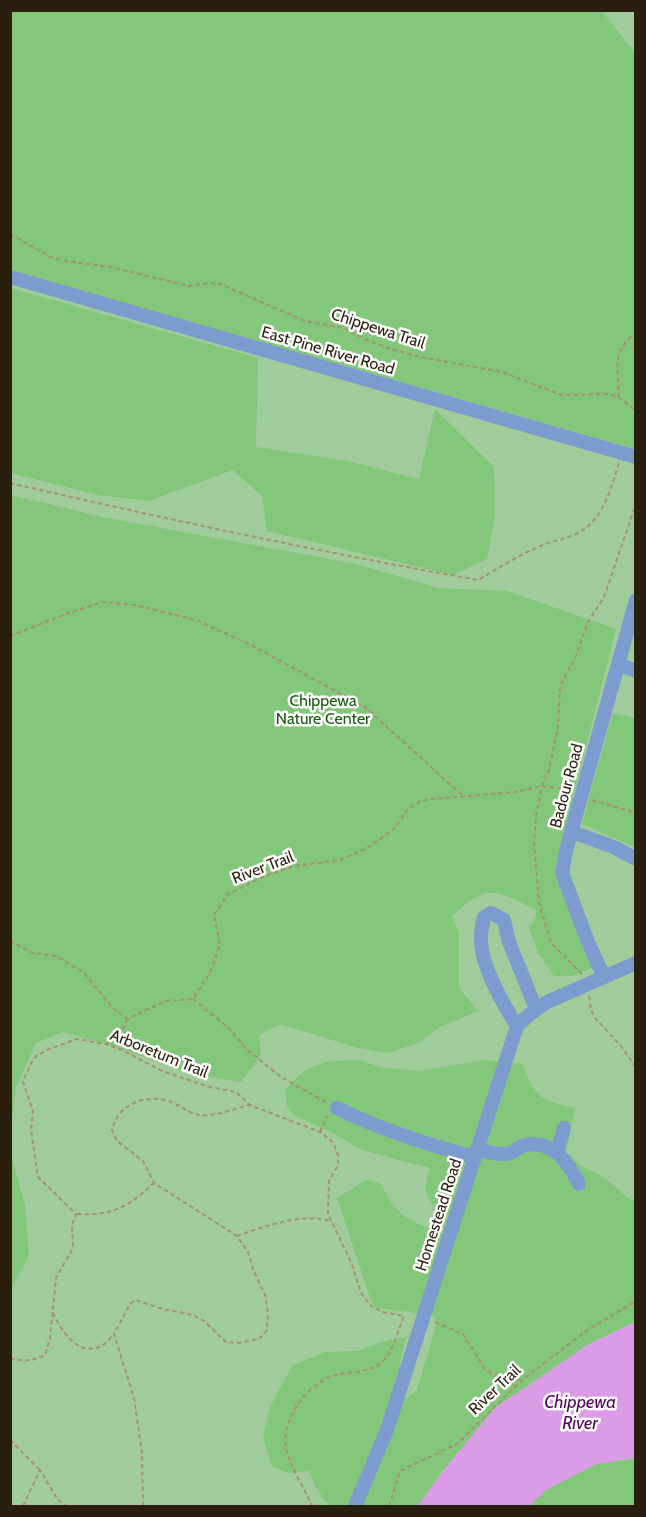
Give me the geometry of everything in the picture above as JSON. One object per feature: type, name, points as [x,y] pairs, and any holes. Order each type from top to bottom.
[{"type":"street","name":"East Pine River Road","points":[[10,278],[629,455]]},
{"type":"street","name":"Badour Road","points":[[604,976],[584,933],[562,873],[636,600]]},
{"type":"street","points":[[618,664],[636,671]]},
{"type":"street","points":[[572,832],[616,848],[636,859]]},
{"type":"street","points":[[536,1009],[509,942],[504,920],[491,913],[484,917],[480,938],[488,971],[504,1006],[517,1026],[547,1002],[604,976],[633,966]]},
{"type":"street","name":"Homestead Road","points":[[355,1506],[387,1430],[517,1026]]},
{"type":"street","points":[[337,1108],[366,1122],[419,1142],[476,1153],[508,1154],[524,1145],[541,1145],[556,1152],[571,1167],[579,1184]]},
{"type":"street","points":[[556,1152],[564,1128]]},
{"type":"path","name":"Chippewa Trail","points":[[10,234],[51,257],[66,261],[110,267],[189,286],[220,284],[259,299],[305,321],[343,327],[365,339],[416,356],[502,372],[562,395],[609,394],[618,397]]},
{"type":"path","points":[[636,331],[620,352],[618,360],[620,384],[618,397],[636,411]]},
{"type":"path","points":[[10,483],[147,512],[195,525],[478,580],[516,557],[543,544],[574,535],[591,524],[602,510],[629,455]]},
{"type":"path","points":[[636,504],[604,597],[587,624],[576,656],[560,686],[558,726],[549,770],[542,786],[534,842],[539,903],[549,937],[553,945],[585,976],[591,1010],[595,1018],[621,1046],[636,1068]]},
{"type":"path","points":[[10,636],[102,602],[135,605],[196,620],[254,646],[365,707],[463,796]]},
{"type":"path","name":"River Trail","points":[[193,999],[211,971],[220,945],[214,915],[228,894],[265,876],[294,866],[340,860],[368,848],[394,829],[407,810],[422,800],[515,792],[542,786]]},
{"type":"path","points":[[10,941],[33,953],[56,956],[83,972],[113,1008],[127,1019]]},
{"type":"path","points":[[106,1044],[112,1035],[124,1028],[127,1019],[165,1001],[193,999],[231,1030],[246,1049],[281,1077],[313,1097],[337,1108],[325,1117],[320,1132],[333,1142],[338,1155],[328,1196],[328,1214],[352,1264],[361,1293],[370,1305],[382,1312],[423,1318],[463,1334],[485,1369],[501,1378],[522,1380]]},
{"type":"path","name":"Arboretum Trail","points":[[76,1214],[38,1177],[31,1130],[33,1111],[23,1082],[36,1056],[49,1048],[78,1039],[106,1044],[162,1071],[210,1088],[236,1092],[250,1105],[320,1132]]},
{"type":"path","points":[[53,1313],[58,1324],[72,1342],[88,1349],[101,1347],[114,1334],[130,1304],[135,1300],[204,1320],[226,1342],[238,1343],[259,1339],[267,1330],[268,1313],[265,1295],[248,1252],[237,1236],[154,1183],[144,1161],[117,1141],[112,1130],[114,1119],[126,1106],[150,1099],[165,1100],[196,1114],[210,1115],[250,1105]]},
{"type":"path","points":[[10,1358],[36,1360],[45,1355],[49,1347],[56,1278],[73,1248],[72,1226],[76,1214],[98,1215],[121,1209],[138,1198],[154,1183]]},
{"type":"path","points":[[237,1236],[288,1221],[313,1219],[332,1222]]},
{"type":"path","name":"River Trail","points":[[389,1506],[400,1471],[457,1444],[522,1380],[586,1331],[636,1301]]},
{"type":"path","points":[[312,1506],[286,1450],[287,1426],[296,1405],[328,1377],[371,1370],[384,1360],[404,1316]]},
{"type":"path","points":[[114,1334],[134,1398],[142,1453],[143,1506]]},
{"type":"path","points":[[10,1440],[40,1470],[58,1500],[66,1506]]},
{"type":"path","points":[[22,1506],[40,1470]]},
{"type":"green space","name":"Chippewa Nature Center","points":[[10,11],[635,11],[636,1410],[605,1506],[11,1506]]},
{"type":"green space","points":[[10,11],[602,11],[635,53],[635,449],[11,271]]},
{"type":"green space","points":[[11,288],[258,358],[256,447],[348,461],[419,479],[435,409],[494,467],[495,516],[487,559],[453,575],[267,531],[262,496],[233,470],[148,501],[99,495],[11,473]]},
{"type":"green space","points":[[11,495],[102,517],[356,564],[438,588],[507,591],[616,629],[573,797],[570,818],[570,862],[575,905],[592,968],[571,976],[554,976],[538,953],[529,928],[536,917],[536,910],[500,894],[482,894],[452,917],[459,933],[459,988],[478,1011],[440,1027],[416,1044],[387,1053],[355,1047],[280,1024],[259,1035],[261,1055],[241,1082],[188,1073],[113,1046],[63,1032],[36,1043],[16,1087],[11,1132]]},
{"type":"green space","points":[[613,713],[635,718],[635,847],[582,824]]},
{"type":"green space","points":[[358,1060],[381,1067],[417,1071],[485,1060],[522,1064],[531,1084],[540,1095],[575,1108],[566,1152],[581,1166],[604,1177],[629,1199],[635,1201],[635,1322],[589,1344],[495,1408],[442,1472],[418,1506],[329,1506],[315,1486],[309,1471],[289,1473],[272,1467],[263,1437],[270,1407],[293,1365],[325,1352],[358,1351],[381,1342],[406,1337],[394,1389],[406,1399],[417,1390],[437,1322],[433,1315],[376,1308],[370,1298],[337,1198],[366,1180],[381,1184],[392,1203],[405,1216],[422,1225],[443,1231],[443,1217],[427,1195],[426,1184],[430,1168],[362,1150],[333,1133],[295,1116],[287,1106],[285,1091],[301,1074],[317,1065]]},
{"type":"green space","points":[[11,1155],[25,1205],[29,1255],[11,1289]]},
{"type":"green space","points":[[635,1458],[635,1506],[529,1506],[546,1490],[596,1464]]},
{"type":"water","name":"Chippewa River","points":[[635,1322],[635,1458],[596,1464],[546,1490],[529,1506],[418,1506],[442,1472],[495,1408],[589,1344]]}]
